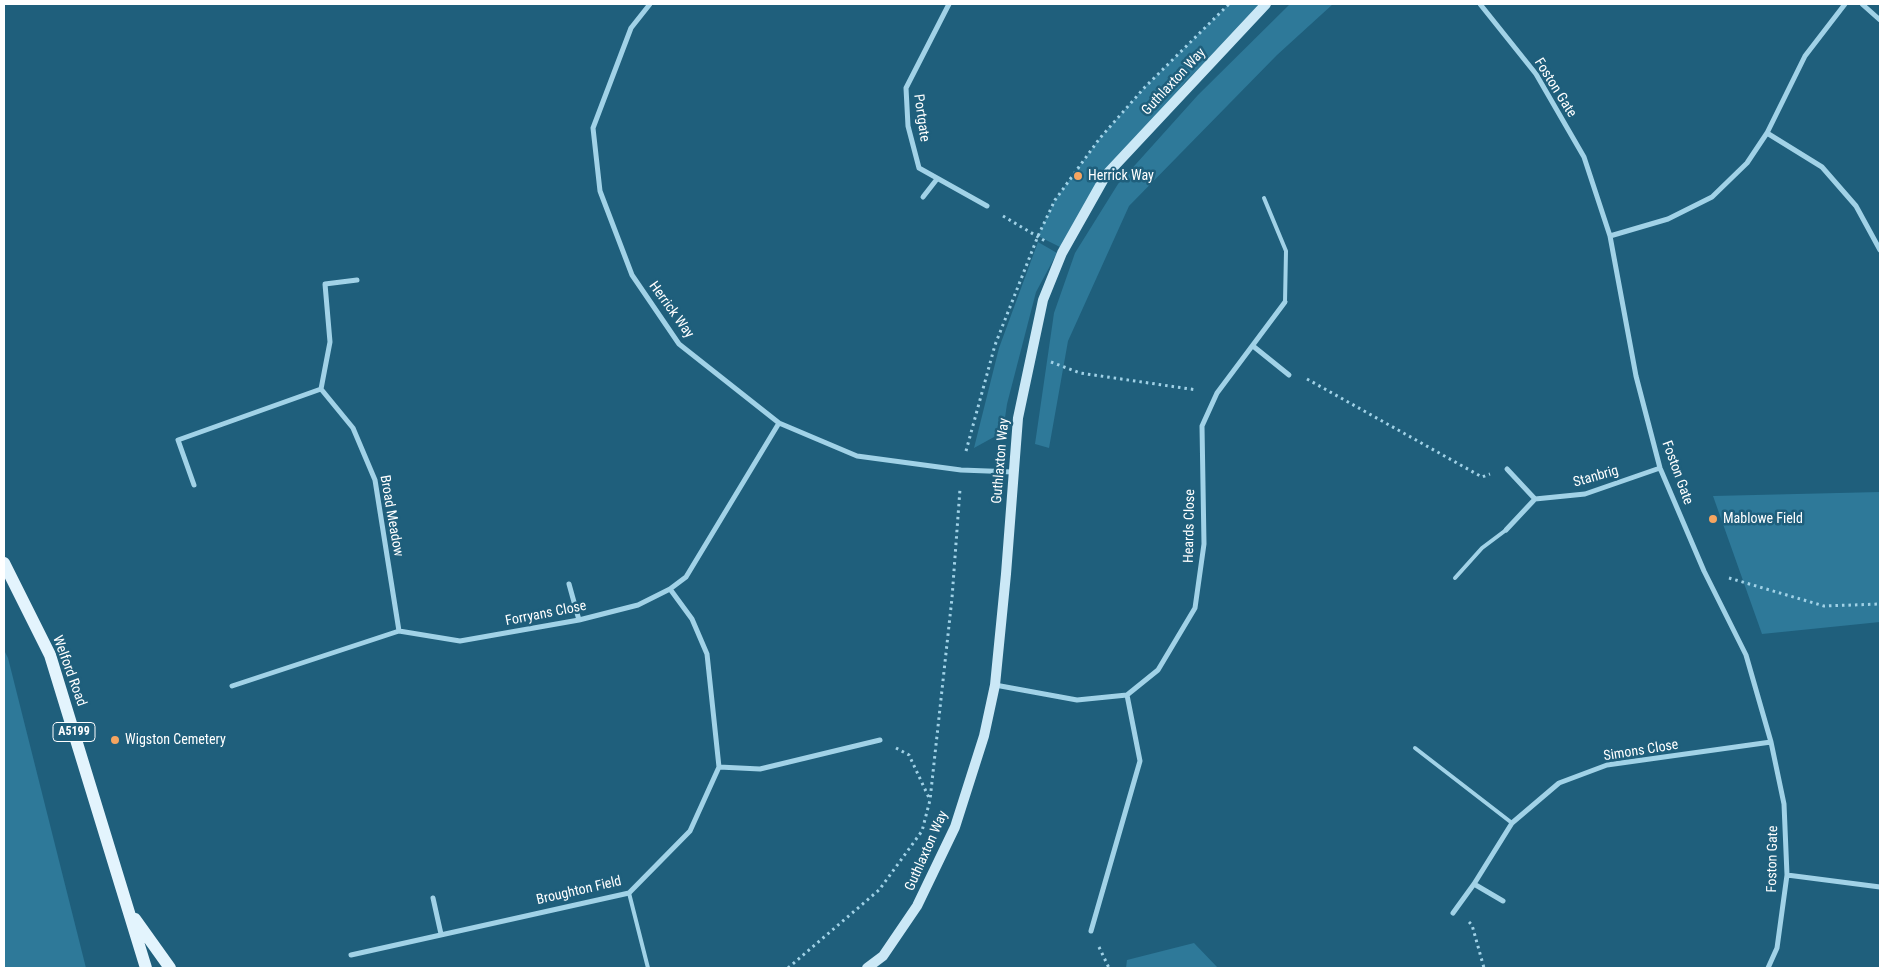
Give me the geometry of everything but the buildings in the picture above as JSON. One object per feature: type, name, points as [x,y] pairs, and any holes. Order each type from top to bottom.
[{"type":"main road","name":"Welford Road","points":[[4,563],[50,655],[146,968]]},
{"type":"main road","name":"Welford Road","points":[[128,908],[170,968]]},
{"type":"street","name":"Herrick Way","points":[[650,4],[631,28],[593,128],[600,191],[632,275],[679,344],[779,423],[857,456],[961,470],[1014,472]]},
{"type":"street","name":"Portgate","points":[[949,4],[906,88],[908,126],[919,168],[987,206]]},
{"type":"street","name":"Guthlaxton Way","points":[[867,968],[883,956],[917,906],[955,827],[984,736],[995,685],[1018,418],[1042,300],[1062,253],[1106,175],[1266,4]]},
{"type":"street","name":"Foston Gate","points":[[1480,4],[1536,74],[1584,157],[1610,236],[1636,376],[1660,468],[1704,571],[1746,655],[1771,742],[1784,804],[1787,875],[1777,948],[1768,968]]},
{"type":"street","points":[[1610,236],[1668,219],[1712,197],[1747,163],[1767,133],[1805,56],[1845,4]]},
{"type":"street","points":[[1862,4],[1880,20]]},
{"type":"street","points":[[1767,133],[1822,167],[1856,206],[1880,250]]},
{"type":"street","points":[[923,197],[937,179]]},
{"type":"street","points":[[194,485],[178,440],[321,389],[330,342],[326,284],[357,280]]},
{"type":"street","name":"Heards Close","points":[[1127,695],[1158,670],[1195,608],[1204,544],[1202,426],[1217,393],[1285,302]]},
{"type":"street","points":[[1253,346],[1289,374]]},
{"type":"street","name":"Broad Meadow","points":[[321,389],[353,428],[376,480],[399,631]]},
{"type":"street","name":"Forryans Close","points":[[232,686],[399,631],[460,641],[579,620],[638,605],[670,589],[686,577],[779,423]]},
{"type":"street","name":"Stanbrig","points":[[1535,499],[1585,494],[1660,468]]},
{"type":"street","points":[[1506,530],[1535,499],[1507,469]]},
{"type":"street","points":[[569,584],[579,620]]},
{"type":"street","points":[[670,589],[692,619],[707,654],[720,767],[760,769],[880,740]]},
{"type":"street","points":[[995,685],[1077,700],[1127,695],[1140,761],[1091,930]]},
{"type":"street","name":"Simons Close","points":[[1454,913],[1512,823],[1559,783],[1607,765],[1771,742]]},
{"type":"street","name":"Broughton Field","points":[[350,955],[629,893],[690,831],[720,767]]},
{"type":"street","points":[[1787,875],[1880,888]]},
{"type":"street","points":[[1474,884],[1503,901]]},
{"type":"street","points":[[433,898],[441,934]]},
{"type":"lane","points":[[1264,198],[1286,251],[1285,302]]},
{"type":"lane","points":[[1455,578],[1482,548],[1506,530]]},
{"type":"lane","points":[[1415,748],[1512,823]]},
{"type":"lane","points":[[629,893],[648,968]]},
{"type":"path","points":[[987,206],[1062,253]]},
{"type":"path","points":[[1031,354],[1080,373],[1217,393]]},
{"type":"path","points":[[1289,374],[1299,375],[1482,477],[1507,469]]},
{"type":"path","points":[[1704,571],[1824,606],[1880,604]]},
{"type":"path","points":[[880,740],[909,755],[930,800]]},
{"type":"path","points":[[1454,913],[1472,924],[1484,968]]},
{"type":"shaded area","points":[[1229,4],[1266,4],[1185,82],[1109,180],[1064,249],[1038,236],[1055,200],[1100,138],[1145,87]]},
{"type":"shaded area","points":[[1290,4],[1333,4],[1277,55],[1129,206],[1068,341],[1049,448],[1035,444],[1054,313],[1075,253],[1118,184],[1198,95]]},
{"type":"shaded area","points":[[1038,242],[1057,253],[1036,292],[1007,404],[1003,432],[974,448],[999,348]]},
{"type":"shaded area","points":[[1880,492],[1880,622],[1762,634],[1713,496]]},
{"type":"shaded area","points":[[4,650],[8,658],[86,968],[4,968]]},
{"type":"shaded area","points":[[1194,943],[1218,968],[1126,968],[1127,960]]},
{"type":"place","name":"Herrick Way","points":[[1078,176]]},
{"type":"place","name":"Mablowe Field","points":[[1713,519]]},
{"type":"place","name":"Wigston Cemetery","points":[[115,740]]}]
